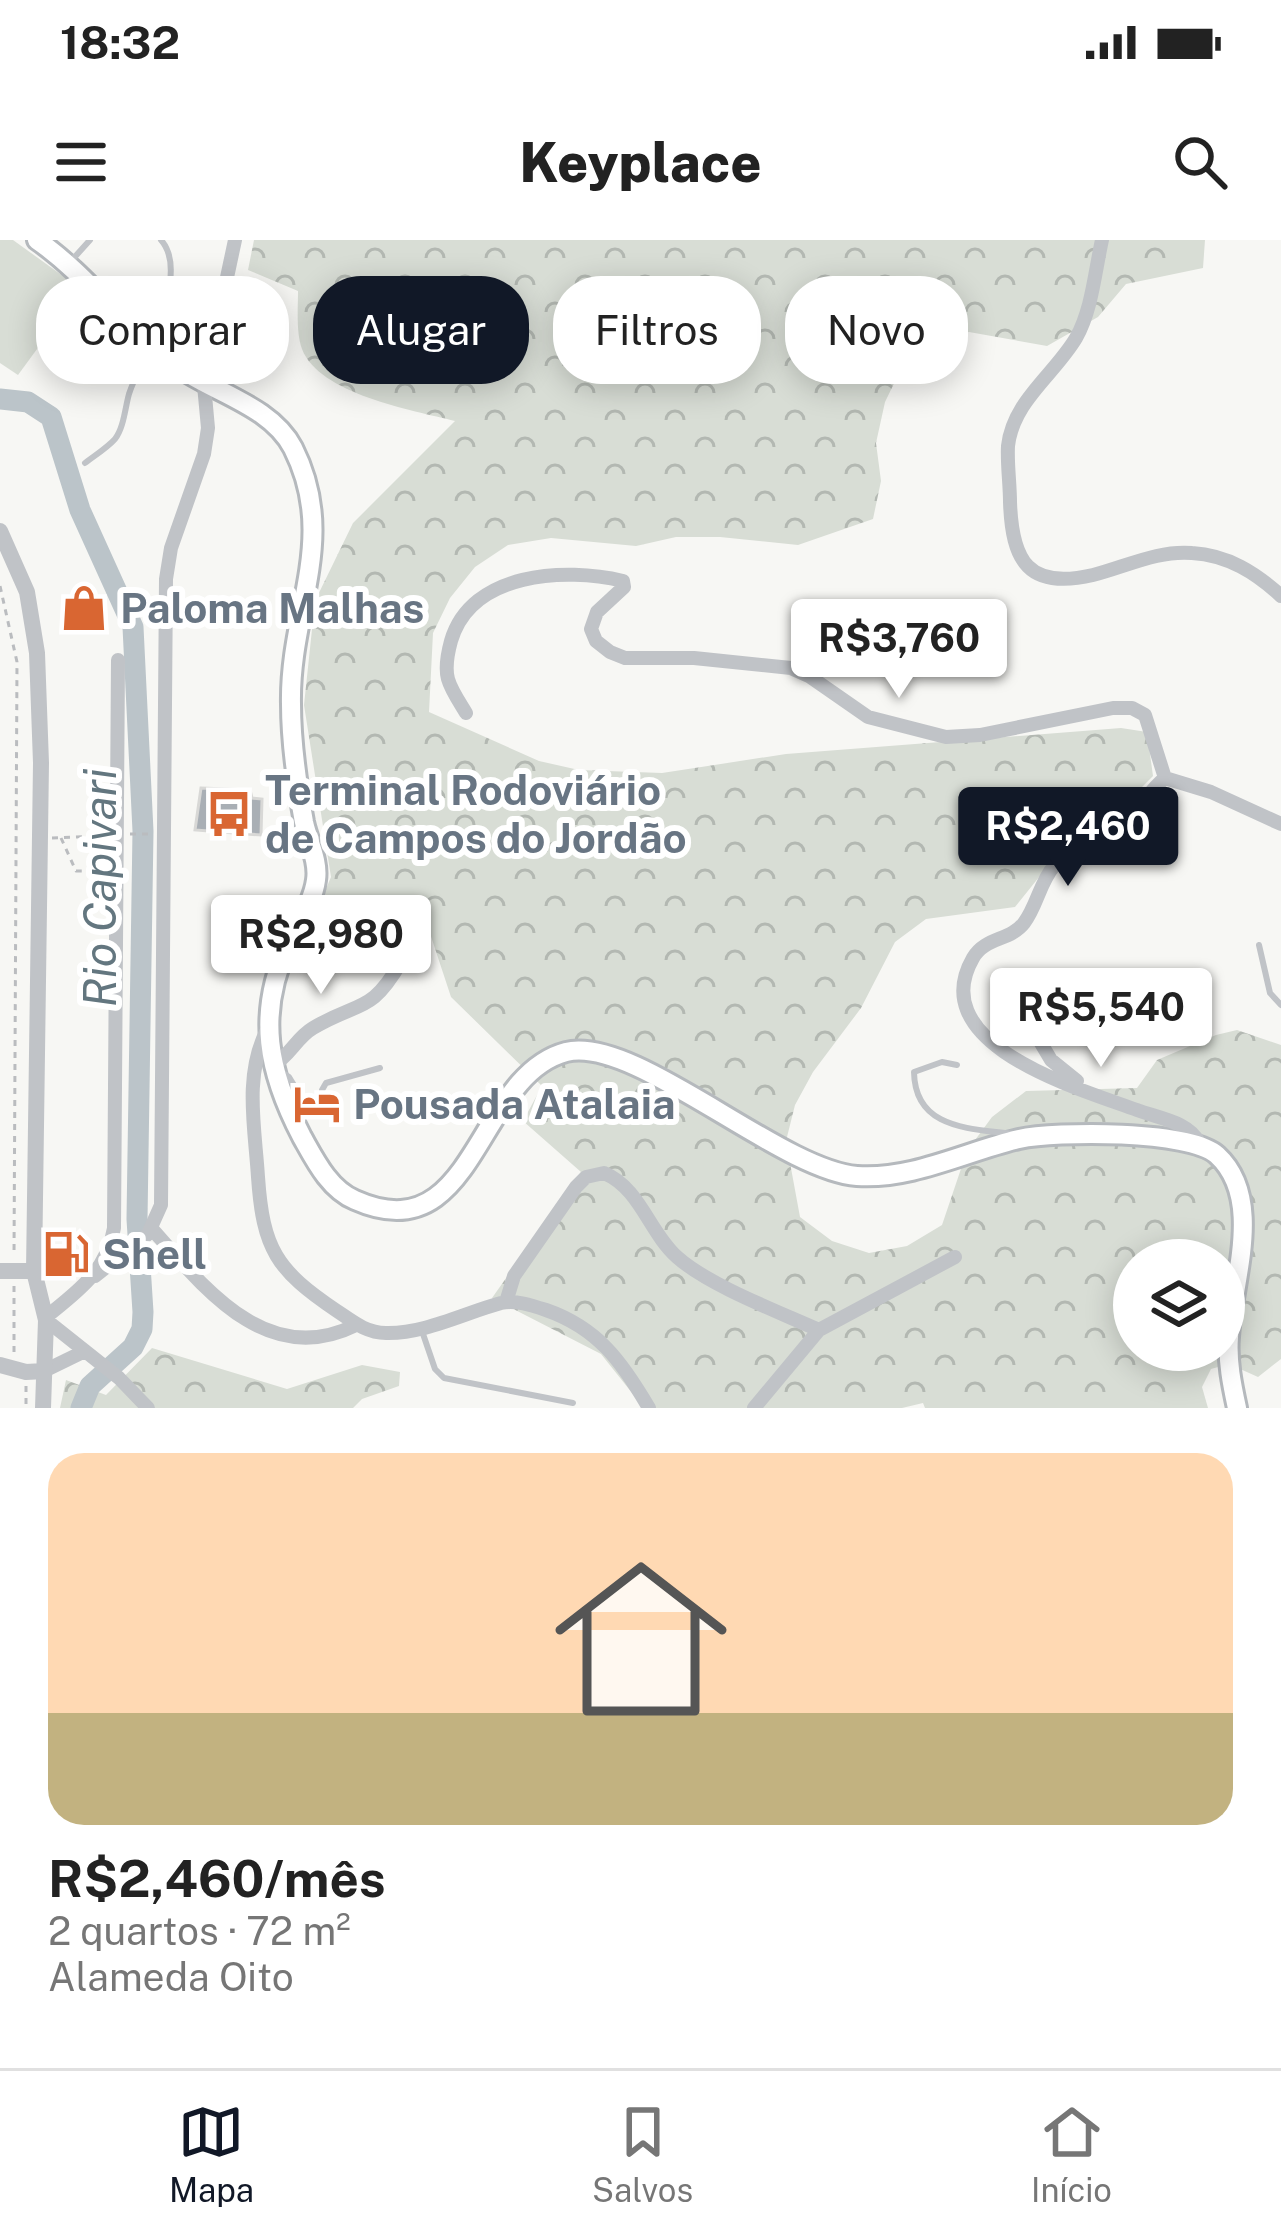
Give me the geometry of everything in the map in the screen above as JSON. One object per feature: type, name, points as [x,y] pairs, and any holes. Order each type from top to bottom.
[{"type":"main road","points":[[38,240],[82,276]]},
{"type":"main road","points":[[204,385],[262,414],[290,442],[305,477],[314,522],[314,550],[297,626],[291,706],[303,816],[316,880],[275,978],[266,1032],[288,1111],[328,1178],[359,1202],[394,1209],[413,1208],[434,1199],[468,1165],[512,1088],[531,1069],[572,1050],[615,1057],[828,1170],[854,1175],[918,1168],[1025,1138],[1159,1136],[1199,1143],[1233,1174],[1243,1207],[1228,1341],[1237,1408]]},
{"type":"street","points":[[46,1319],[150,1232],[161,1205],[166,579],[171,548],[204,454],[208,428],[204,385],[235,240]]},
{"type":"street","points":[[1102,240],[1079,333],[1016,418],[1008,446],[1016,553],[1025,566],[1045,577],[1064,579],[1193,552],[1230,561],[1259,576],[1281,596]]},
{"type":"street","points":[[0,531],[28,592],[37,653],[40,838],[34,1270],[46,1319],[35,1372],[43,1408]]},
{"type":"street","points":[[466,713],[448,679],[448,656],[462,617],[478,599],[508,584],[545,575],[608,578],[623,581],[624,587],[597,612],[591,629],[596,641],[625,658],[694,658],[791,668],[868,717],[946,737],[1132,708],[1145,716],[1166,778]]},
{"type":"street","points":[[95,1276],[111,1246],[114,1228],[118,660]]},
{"type":"street","points":[[1166,778],[1211,792],[1281,824]]},
{"type":"street","points":[[1166,778],[1149,791],[1109,842],[1070,853],[1055,864],[1017,930],[977,951],[968,968],[966,1007],[994,1048],[1095,1095],[1188,1128],[1199,1143]]},
{"type":"street","points":[[272,1066],[286,1058],[309,1030],[372,1002],[400,962]]},
{"type":"street","points":[[1095,1095],[1051,1060],[1032,1028],[1045,1010],[1072,992],[1115,1026]]},
{"type":"street","points":[[266,1032],[253,1074],[261,1220],[283,1269],[356,1325],[385,1334],[506,1302],[532,1305],[582,1325],[611,1348],[649,1408]]},
{"type":"street","points":[[506,1302],[514,1276],[576,1187],[586,1177],[604,1173],[628,1189],[676,1256],[819,1330]]},
{"type":"street","points":[[150,1232],[230,1309],[283,1338],[314,1340],[356,1325]]},
{"type":"street","points":[[754,1408],[819,1330],[956,1257]]},
{"type":"street","points":[[7,1271],[34,1270]]},
{"type":"street","points":[[46,1319],[148,1408]]},
{"type":"street","points":[[0,1365],[35,1372],[85,1351]]},
{"type":"lane","points":[[69,263],[90,240]]},
{"type":"lane","points":[[161,240],[168,248],[169,276]]},
{"type":"lane","points":[[85,463],[119,432],[134,384]]},
{"type":"lane","points":[[1259,945],[1270,993],[1281,1005]]},
{"type":"lane","points":[[958,1065],[942,1062],[914,1072],[914,1087],[925,1105],[959,1129],[1025,1138]]},
{"type":"lane","points":[[272,1066],[289,1077],[316,1116],[327,1111],[322,1090],[326,1083],[380,1068]]},
{"type":"lane","points":[[421,1328],[435,1369],[444,1378],[573,1402]]},
{"type":"path","points":[[0,586],[17,662],[7,1271],[14,1363],[35,1372],[26,1408]]},
{"type":"path","points":[[40,838],[152,834]]},
{"type":"path","points":[[61,838],[76,871],[92,871],[117,836]]},
{"type":"green space","points":[[0,240],[13,240],[63,276],[36,276],[36,350],[18,375],[0,363]]},
{"type":"green space","points":[[254,240],[1205,240],[1203,268],[1126,284],[1098,317],[1047,346],[968,332],[968,276],[785,276],[785,384],[894,384],[876,443],[881,481],[873,519],[798,545],[676,537],[636,546],[551,538],[508,545],[475,567],[450,598],[433,633],[429,712],[539,761],[579,770],[662,773],[786,754],[1121,728],[1147,732],[1153,776],[1122,822],[1090,843],[1056,856],[1015,907],[926,919],[895,942],[861,1008],[813,1072],[795,1105],[786,1141],[800,1217],[832,1241],[869,1253],[907,1246],[942,1225],[967,1151],[992,1117],[1026,1091],[1137,1088],[1157,1060],[1237,1030],[1281,1045],[1281,1359],[1258,1377],[1245,1371],[1245,1239],[1113,1239],[1113,1371],[1210,1371],[1202,1387],[1208,1408],[925,1408],[923,1403],[902,1408],[644,1408],[601,1354],[492,1298],[581,1172],[523,1121],[542,1086],[451,997],[418,897],[290,973],[331,877],[304,705],[315,601],[353,523],[455,421],[369,398],[338,384],[529,384],[529,276],[313,276],[313,366],[302,349],[298,291],[289,287],[289,276],[262,276],[248,270]]},
{"type":"green space","points":[[152,1348],[287,1389],[362,1365],[400,1372],[399,1386],[362,1399],[353,1408],[60,1408],[66,1380],[106,1395]]},
{"type":"building","name":"Terminal Rodoviário de Campos do Jordão","points":[[201,788],[250,790],[252,798],[262,799],[261,835],[195,830]]},
{"type":"waterway","name":"Rio Capivari","points":[[0,399],[28,402],[51,417],[80,510],[133,627],[143,831],[137,1219],[142,1329],[133,1347],[90,1386],[81,1408]]},
{"type":"place","name":"Paloma Malhas","points":[[84,608]]},
{"type":"place","name":"Terminal Rodoviário de Campos do Jordão","points":[[229,814]]},
{"type":"place","name":"Pousada Atalaia","points":[[317,1104]]},
{"type":"place","name":"Shell","points":[[66,1254]]}]
